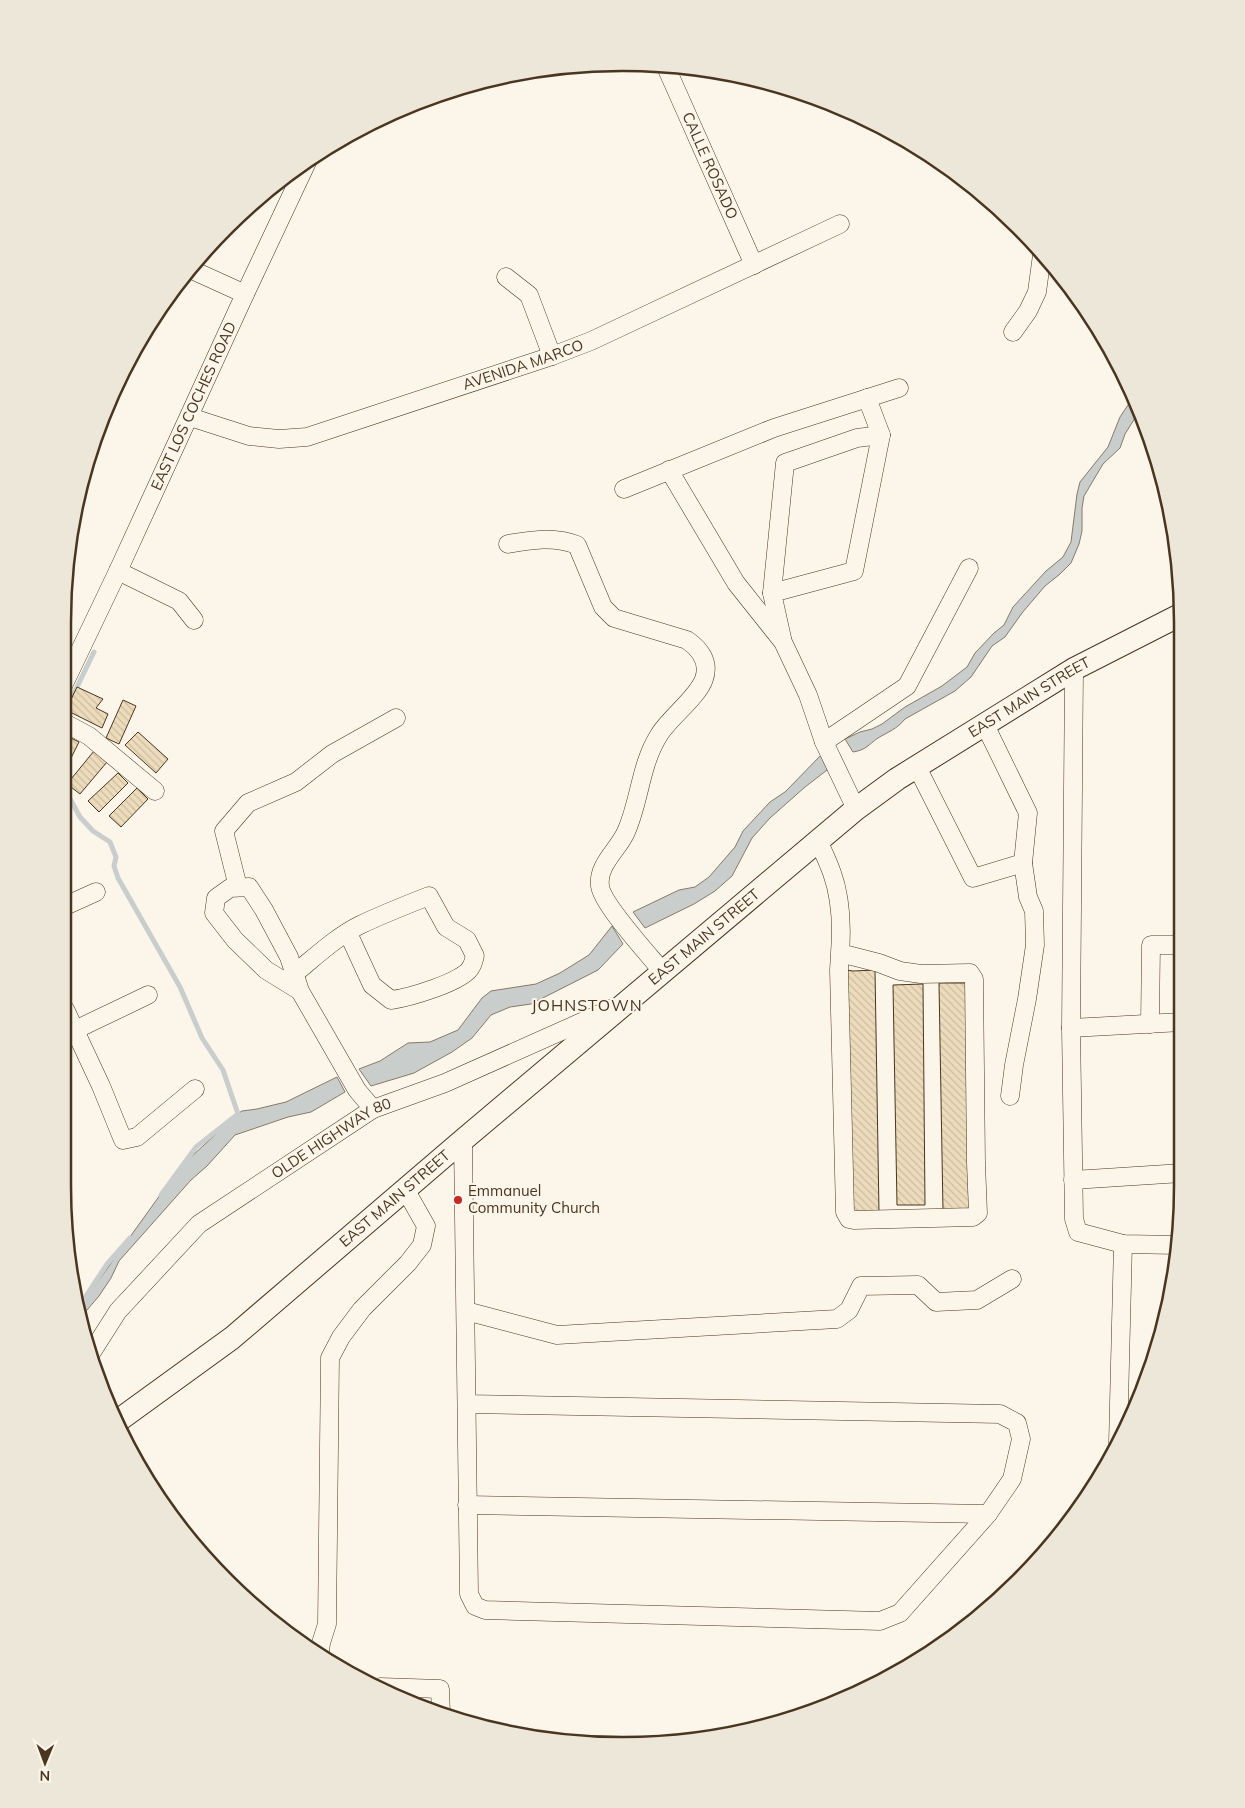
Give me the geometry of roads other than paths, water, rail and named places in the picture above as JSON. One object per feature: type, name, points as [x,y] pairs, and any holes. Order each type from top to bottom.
[{"type":"main road","name":"EAST MAIN STREET","points":[[123,1417],[232,1338],[405,1189],[856,809],[917,767],[1074,669],[1174,618]]},
{"type":"street","name":"CALLE ROSADO","points":[[669,73],[754,265]]},
{"type":"street","name":"EAST LOS COCHES ROAD","points":[[71,669],[190,417],[301,175]]},
{"type":"street","name":"AVENIDA MARCO","points":[[190,417],[249,436],[279,439],[308,437],[552,356],[591,341],[840,224]]},
{"type":"street","points":[[1013,332],[1028,311],[1037,292],[1041,264]]},
{"type":"street","points":[[197,272],[245,294]]},
{"type":"street","points":[[506,276],[529,295],[552,356]]},
{"type":"street","points":[[624,489],[774,428],[898,388]]},
{"type":"street","points":[[772,593],[854,571],[880,435],[866,398]]},
{"type":"street","points":[[856,809],[824,742],[808,695],[783,642],[772,593],[785,463],[858,438],[880,435]]},
{"type":"street","points":[[669,470],[736,583],[783,642]]},
{"type":"street","points":[[508,544],[540,539],[566,540],[577,545],[603,606],[614,618],[687,640],[697,647],[703,656],[705,662],[704,678],[654,743],[641,780],[629,824],[618,846],[603,866],[599,884],[615,913],[663,972]]},
{"type":"street","points":[[824,742],[907,686],[969,568]]},
{"type":"street","points":[[118,571],[179,601],[194,620]]},
{"type":"street","points":[[1074,669],[1072,1028],[1074,1219],[1078,1232],[1122,1244],[1170,1245]]},
{"type":"street","points":[[238,887],[224,831],[248,803],[296,782],[332,754],[396,718]]},
{"type":"street","points":[[985,725],[1028,813],[1022,863],[1028,897],[1034,911],[1035,945],[1010,1096]]},
{"type":"street","points":[[71,726],[89,736],[154,791]]},
{"type":"street","points":[[917,767],[973,878],[1022,863]]},
{"type":"street","points":[[818,841],[832,873],[839,900],[841,932],[840,953],[839,980],[846,1216],[854,1220],[973,1217],[978,1213],[974,978],[970,973],[921,974],[900,971],[879,963],[840,953]]},
{"type":"street","points":[[300,992],[266,970],[235,940],[214,913],[216,898],[230,888],[249,887],[264,910],[289,957],[300,992],[357,1090],[373,1109]]},
{"type":"street","points":[[71,903],[96,892]]},
{"type":"street","points":[[294,974],[320,952],[348,933],[359,926],[429,896],[446,927],[467,940],[475,956],[471,969],[456,980],[402,998],[390,1000],[372,985],[348,933]]},
{"type":"street","points":[[1150,1024],[1152,946],[1174,945]]},
{"type":"street","points":[[75,1030],[148,995]]},
{"type":"street","name":"OLDE HIGHWAY 80","points":[[96,1346],[118,1311],[199,1224],[373,1109],[445,1083],[630,1001]]},
{"type":"street","points":[[71,1022],[123,1140],[137,1137],[195,1090]]},
{"type":"street","points":[[1072,1028],[1174,1022]]},
{"type":"street","points":[[463,1140],[469,1594],[475,1606],[485,1610],[880,1621],[900,1613],[988,1514],[1012,1479],[1022,1440],[1017,1422],[1000,1414],[467,1404]]},
{"type":"street","points":[[1073,1180],[1174,1174]]},
{"type":"street","points":[[321,1647],[327,1624],[330,1358],[341,1337],[362,1309],[408,1263],[422,1245],[426,1226],[405,1189]]},
{"type":"street","points":[[1118,1426],[1122,1244]]},
{"type":"street","points":[[466,1311],[557,1336],[838,1319],[850,1310],[861,1286],[918,1285],[936,1302],[977,1300],[1012,1279]]},
{"type":"street","points":[[467,1505],[988,1514]]},
{"type":"street","points":[[395,1687],[440,1688],[441,1705]]},
{"type":"waterway","points":[[71,699],[94,652]]},
{"type":"waterway","points":[[71,801],[80,817],[93,831],[110,842],[116,857],[114,866],[118,878],[180,987],[202,1038],[223,1070],[238,1114],[196,1147],[161,1195]]},
{"type":"waterway","points":[[83,1300],[107,1264],[130,1238]]},
{"type":"place","name":"Emmanuel Community Church","points":[[458,1200]]},
{"type":"district","name":"JOHNSTOWN","points":[[587,1005]]}]
